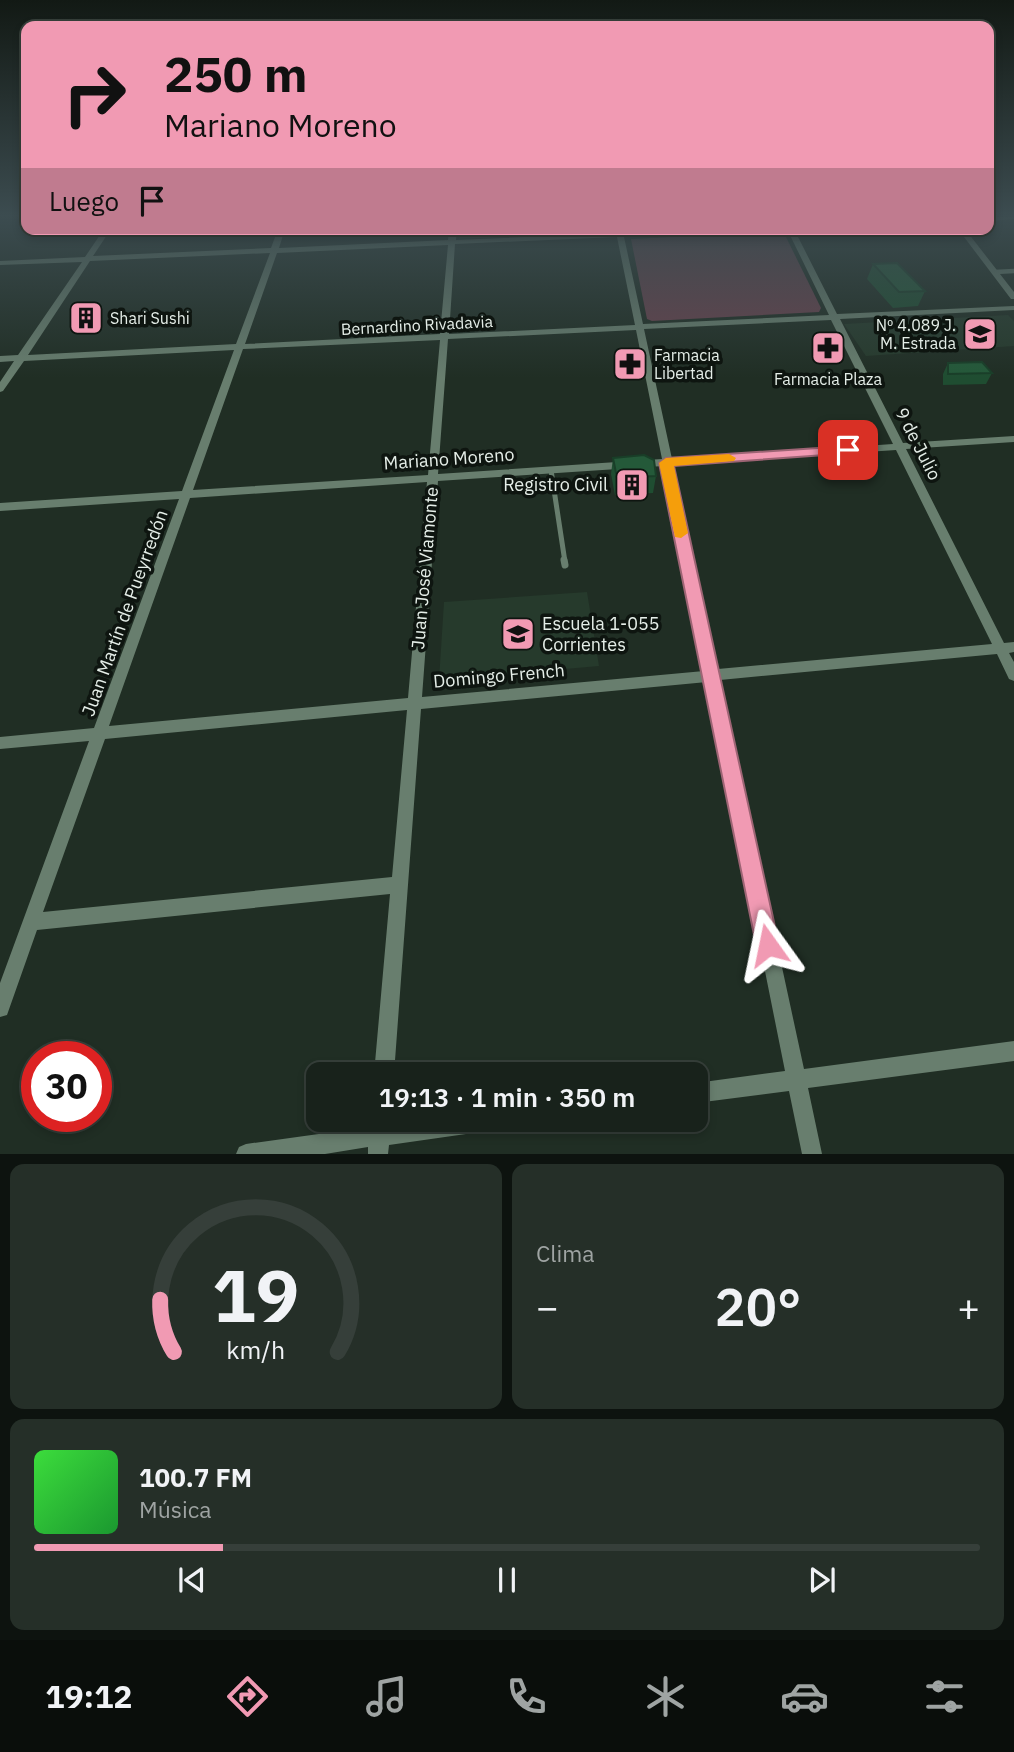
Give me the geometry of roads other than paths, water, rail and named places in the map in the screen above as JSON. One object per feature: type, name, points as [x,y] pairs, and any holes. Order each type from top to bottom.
[{"type":"street","points":[[0,390],[79,271]]},
{"type":"street","name":"Juan Martín de Pueyrredón","points":[[0,1008],[268,271]]},
{"type":"street","name":"Juan José Viamonte","points":[[385,1062],[449,271]]},
{"type":"street","points":[[627,271],[812,1153]]},
{"type":"street","name":"9 de Julio","points":[[811,271],[900,447],[1007,648],[1014,675]]},
{"type":"street","points":[[995,272],[1014,297]]},
{"type":"street","name":"Bernardino Rivadavia","points":[[0,359],[1014,308]]},
{"type":"street","points":[[900,447],[1014,439]]},
{"type":"street","name":"Mariano Moreno","points":[[0,507],[900,447]]},
{"type":"street","name":"Domingo French","points":[[0,743],[1007,648]]},
{"type":"street","points":[[31,922],[399,885]]},
{"type":"street","points":[[708,1091],[1014,1051]]},
{"type":"street","points":[[246,1153],[408,1132]]},
{"type":"lane","points":[[995,272],[1014,271]]},
{"type":"lane","points":[[551,470],[565,565]]},
{"type":"place","name":"Shari Sushi","points":[[86,318]]},
{"type":"place","name":"Nº 4.089 J. M. Estrada","points":[[980,334]]},
{"type":"place","name":"Farmacia Plaza","points":[[828,348]]},
{"type":"place","name":"Farmacia Libertad","points":[[630,364]]},
{"type":"place","name":"Registro Civil","points":[[632,485]]},
{"type":"place","name":"Escuela 1-055 Corrientes","points":[[518,634]]}]
